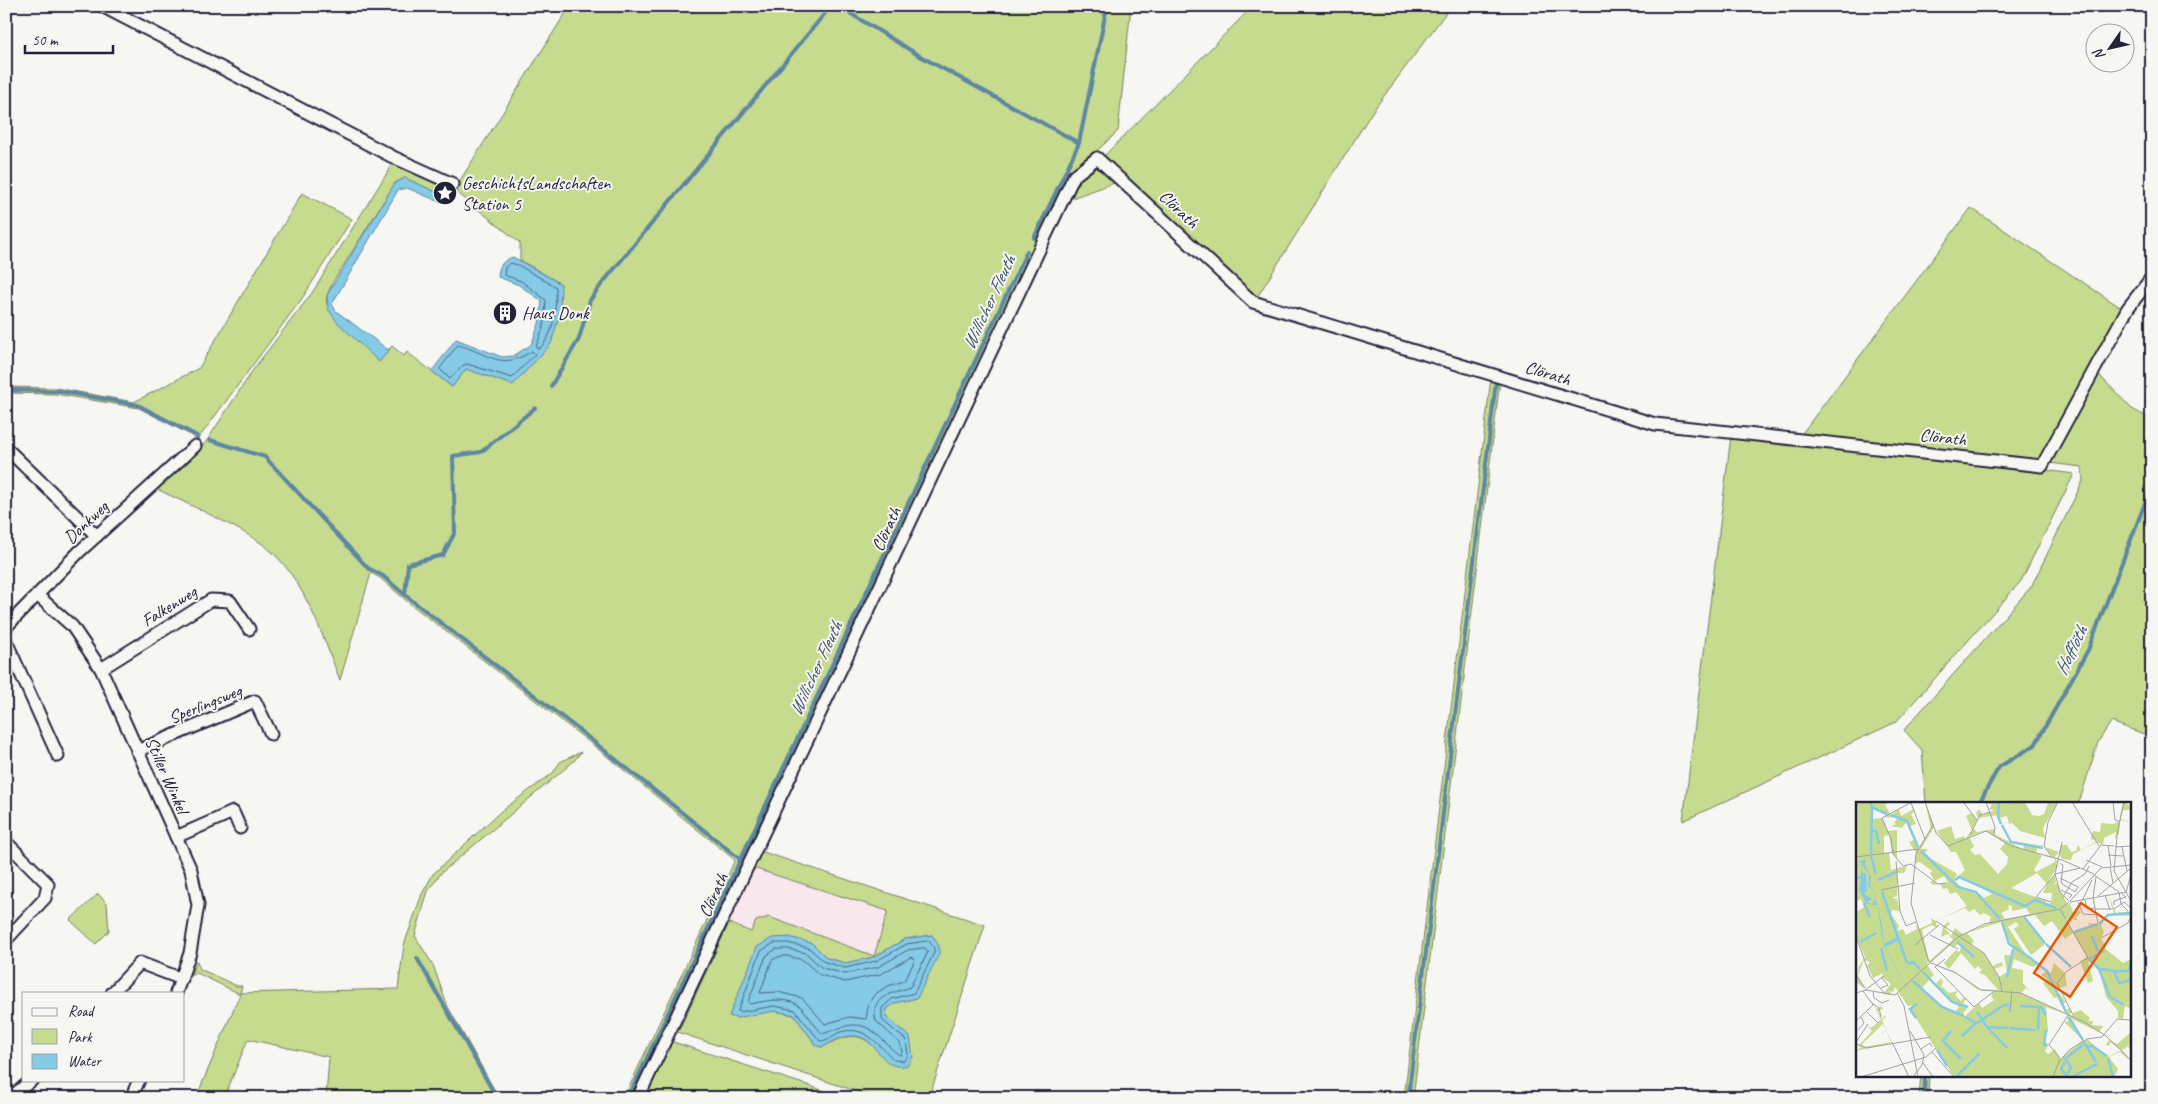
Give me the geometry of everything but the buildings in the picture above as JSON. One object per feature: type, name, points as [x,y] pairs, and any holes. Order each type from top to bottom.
[{"type":"street","points":[[102,6],[393,157],[452,184]]},
{"type":"street","name":"Clörath","points":[[638,1098],[1074,176],[1097,158],[1253,302],[1655,424],[2042,466],[2128,308],[2152,277]]},
{"type":"street","name":"Donkweg","points":[[6,627],[97,536],[195,446]]},
{"type":"street","points":[[9,451],[97,536]]},
{"type":"street","name":"Stiller Winkel","points":[[37,595],[72,626],[101,669],[191,870],[198,905],[190,953],[176,992]]},
{"type":"street","name":"Falkenweg","points":[[101,669],[211,600],[230,601],[249,629]]},
{"type":"street","points":[[6,641],[58,756]]},
{"type":"street","name":"Sperlingsweg","points":[[137,751],[254,701],[271,734]]},
{"type":"street","points":[[176,837],[233,812],[240,828]]},
{"type":"street","points":[[6,842],[48,884],[44,898],[6,940]]},
{"type":"street","points":[[113,992],[140,963],[182,979]]},
{"type":"street","points":[[10,1098],[30,1082]]},
{"type":"street","points":[[131,1098],[137,1082]]},
{"type":"shaded area","points":[[753,868],[889,911],[874,957],[769,917],[751,932],[729,923]]},
{"type":"green space","points":[[570,6],[1131,6],[1118,131],[1066,180],[878,574],[632,1098],[624,1098],[735,860],[593,745],[408,602],[380,578],[371,573],[340,680],[317,623],[298,585],[273,553],[258,541],[234,527],[157,489],[206,442],[255,367],[312,293],[392,165],[396,163],[447,187],[443,195],[405,178],[395,183],[333,282],[327,295],[326,303],[379,362],[392,346],[404,356],[407,352],[452,387],[466,369],[513,385],[561,284],[520,260],[520,243],[454,190]]},
{"type":"green space","points":[[1253,6],[1451,6],[1372,112],[1256,299],[1103,157]]},
{"type":"green space","points":[[1093,167],[1101,167],[1117,182],[1069,199],[1079,181]]},
{"type":"green space","points":[[302,193],[352,219],[303,297],[198,439],[139,408],[55,394],[6,393],[6,387],[56,388],[134,402],[199,368]]},
{"type":"green space","points":[[1971,208],[2123,309],[2040,462],[1800,436]]},
{"type":"green space","points":[[2099,375],[2132,409],[2149,418],[2152,417],[2152,737],[2111,722],[2098,742],[2079,802],[1926,802],[1922,750],[1904,730],[2031,587],[2083,481],[2082,467],[2049,463]]},
{"type":"green space","points":[[1491,378],[1500,380],[1413,1098],[1404,1098]]},
{"type":"green space","points":[[1731,436],[1947,457],[2074,474],[2021,581],[1896,722],[1683,821]]},
{"type":"green space","points":[[581,752],[574,761],[441,873],[428,891],[415,936],[433,965],[447,1005],[499,1098],[326,1098],[329,1057],[248,1039],[224,1098],[196,1098],[240,994],[197,973],[190,976],[197,961],[200,969],[237,986],[242,986],[240,993],[398,989],[404,945],[422,894],[433,874],[501,811],[553,773],[560,762]]},
{"type":"green space","points":[[760,851],[985,925],[929,1098],[877,1098],[674,1031],[679,1030],[729,923],[751,932],[756,921],[769,917],[874,956],[888,911],[753,868]],"holes":[[[932,935],[917,998],[895,1003],[887,1008],[886,1017],[910,1037],[891,1064],[868,1041],[854,1036],[846,1037],[823,1047],[817,1046],[794,1015],[775,1011],[812,943],[827,958],[845,963],[874,957],[905,939]]]},
{"type":"green space","points":[[98,894],[107,903],[109,931],[96,944],[70,920]]},
{"type":"green space","points":[[670,1041],[847,1098],[641,1098]]},
{"type":"green space","points":[[1921,1076],[1929,1076],[1928,1098],[1919,1098]]},
{"type":"water","points":[[405,178],[443,195],[440,202],[407,188],[398,190],[332,304],[336,311],[387,349],[390,349],[379,362],[337,322],[328,309],[327,295],[395,183]]},
{"type":"water","points":[[513,257],[561,284],[560,313],[551,344],[513,385],[466,369],[452,387],[432,371],[456,339],[502,357],[513,356],[531,345],[539,324],[542,301],[519,285],[498,277],[502,264]]},
{"type":"water","points":[[932,935],[939,946],[939,954],[917,998],[895,1003],[887,1009],[886,1017],[910,1037],[913,1057],[908,1065],[898,1066],[889,1063],[873,1046],[860,1037],[841,1038],[823,1047],[817,1046],[794,1015],[775,1011],[736,1018],[729,1016],[757,947],[772,938],[789,937],[812,943],[827,958],[845,963],[874,957],[905,939]]},
{"type":"waterway","points":[[551,386],[579,339],[590,300],[601,285],[831,6]]},
{"type":"waterway","points":[[838,6],[920,56],[1079,143]]},
{"type":"waterway","name":"Willicher Fleuth","points":[[1034,238],[1079,143],[1107,6]]},
{"type":"waterway","name":"Willicher Fleuth","points":[[628,1098],[1027,251]]},
{"type":"waterway","points":[[1408,1098],[1496,382]]},
{"type":"waterway","points":[[6,390],[58,391],[138,405],[197,436]]},
{"type":"waterway","points":[[405,595],[408,564],[443,555],[455,532],[453,456],[481,452],[535,408]]},
{"type":"waterway","points":[[210,440],[265,457],[368,568],[383,576],[740,859]]},
{"type":"waterway","name":"Hofflöth","points":[[1980,802],[1999,767],[2035,745],[2088,650],[2152,485]]},
{"type":"waterway","points":[[417,958],[497,1098]]},
{"type":"waterway","name":"Hofflöth","points":[[1924,1098],[1925,1076]]},
{"type":"place","name":"GeschichtsLandschaften Station 5","points":[[445,193]]},
{"type":"place","name":"Haus Donk","points":[[505,313]]}]
